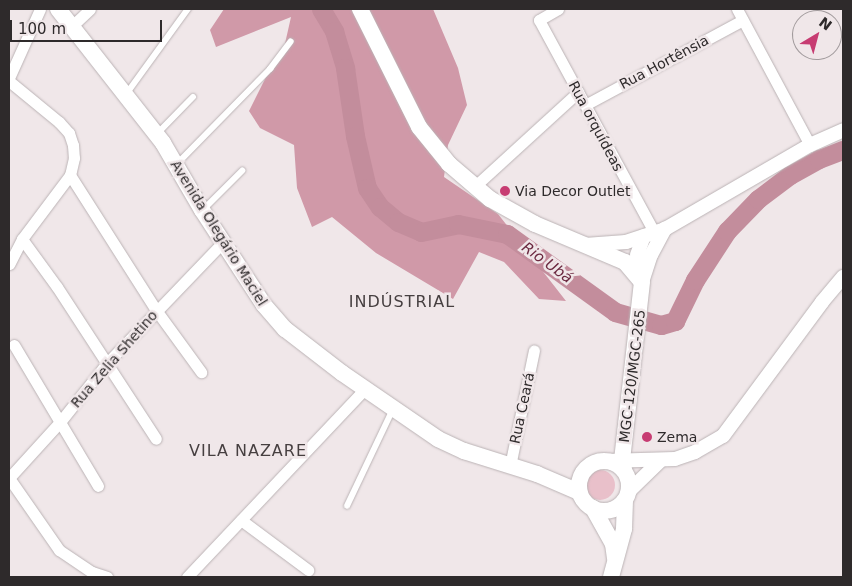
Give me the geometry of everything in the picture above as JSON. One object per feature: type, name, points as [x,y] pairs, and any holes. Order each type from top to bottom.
[{"type":"main road","name":"Avenida Olegário Maciel","points":[[58,9],[72,25],[99,64],[126,94],[156,134],[176,164],[202,210],[264,305],[285,329],[365,390],[438,439],[464,451],[579,492]]},
{"type":"main road","points":[[360,9],[418,127],[448,164],[474,187],[535,224],[625,262],[642,289]]},
{"type":"main road","name":"MGC-120/MGC-265","points":[[621,460],[642,289]]},
{"type":"main road","points":[[613,570],[624,529],[627,496],[628,480],[621,460],[588,465],[580,478],[579,492],[587,504],[593,508],[608,510],[627,496]]},
{"type":"main road","points":[[593,508],[613,544],[613,570]]},
{"type":"street","points":[[9,264],[22,239],[70,176],[74,158],[73,145],[68,133],[59,122],[9,80],[40,9]]},
{"type":"street","points":[[72,25],[90,9]]},
{"type":"street","name":"Rua orquídeas","points":[[558,9],[539,20],[654,232]]},
{"type":"street","points":[[737,9],[810,145]]},
{"type":"street","name":"Rua Hortênsia","points":[[585,105],[743,20]]},
{"type":"street","points":[[474,187],[578,92]]},
{"type":"street","points":[[584,245],[626,242],[654,232],[810,145],[843,130]]},
{"type":"street","points":[[70,176],[156,310],[201,372]]},
{"type":"street","points":[[642,289],[652,255],[654,232]]},
{"type":"street","points":[[642,289],[637,254],[654,232]]},
{"type":"street","points":[[22,239],[107,363],[156,439]]},
{"type":"street","name":"Rua Zelia Shetino","points":[[9,478],[60,422],[107,363],[223,242]]},
{"type":"street","points":[[621,460],[676,459],[695,452],[723,436],[822,302],[843,277]]},
{"type":"street","points":[[14,345],[98,486]]},
{"type":"street","name":"Rua Ceará","points":[[510,466],[534,350]]},
{"type":"street","points":[[194,575],[241,520],[365,390]]},
{"type":"street","points":[[627,496],[661,460]]},
{"type":"street","points":[[9,478],[59,550],[96,574],[107,577]]},
{"type":"street","points":[[241,520],[308,570]]},
{"type":"lane","points":[[126,94],[188,9]]},
{"type":"lane","points":[[176,164],[270,69],[290,42]]},
{"type":"lane","points":[[156,134],[193,96]]},
{"type":"lane","points":[[202,210],[242,171]]},
{"type":"lane","points":[[347,506],[393,409]]},
{"type":"shaded area","points":[[224,9],[433,9],[458,68],[467,105],[448,145],[444,177],[498,214],[566,301],[539,299],[504,262],[479,252],[453,299],[376,253],[332,217],[312,227],[297,188],[294,145],[260,128],[249,111],[270,69],[284,48],[291,17],[216,47],[210,30]]},
{"type":"shaded area","points":[[600,470],[611,474],[615,485],[611,496],[600,500],[589,496],[585,485],[589,474]]},
{"type":"waterway","name":"Rio Ubá","points":[[321,9],[334,31],[345,68],[355,136],[367,188],[380,207],[398,222],[421,232],[458,224],[507,234],[615,312],[661,325],[675,321],[695,280],[727,231],[758,199],[790,175],[819,159],[843,150]]},
{"type":"place","name":"Via Decor Outlet","points":[[505,191]]},
{"type":"place","name":"Zema","points":[[647,437]]},
{"type":"district","name":"INDÚSTRIAL","points":[[402,302]]},
{"type":"district","name":"VILA NAZARE","points":[[248,451]]}]
